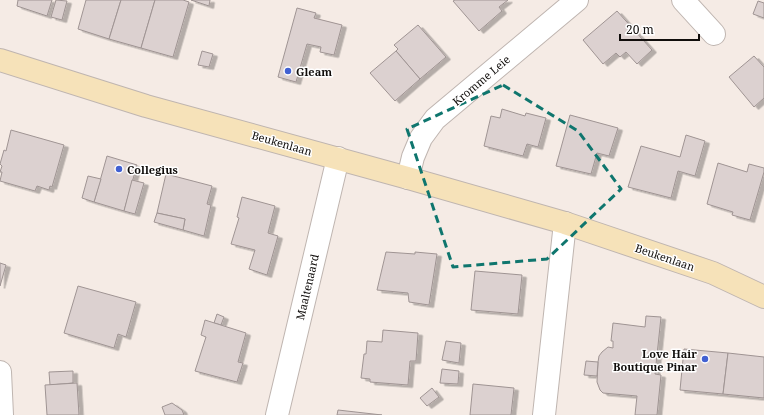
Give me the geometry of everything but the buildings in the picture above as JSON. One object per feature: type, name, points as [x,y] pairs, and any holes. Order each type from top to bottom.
[{"type":"street","name":"Kromme Leie","points":[[408,178],[413,157],[421,138],[434,119],[577,0]]},
{"type":"street","points":[[683,0],[714,34]]},
{"type":"street","name":"Beukenlaan","points":[[0,60],[146,106],[338,158],[564,223],[713,273],[764,297]]},
{"type":"street","name":"Maaltenaard","points":[[277,415],[338,158]]},
{"type":"street","points":[[544,415],[564,223]]},
{"type":"street","points":[[0,372],[2,415]]},
{"type":"highlighted area","points":[[503,85],[578,131],[621,189],[547,259],[453,267],[407,129]]},
{"type":"place","name":"Gleam","points":[[288,71]]},
{"type":"place","name":"Collegius","points":[[119,169]]},
{"type":"place","name":"Love Hair Boutique Pinar","points":[[705,359]]}]
